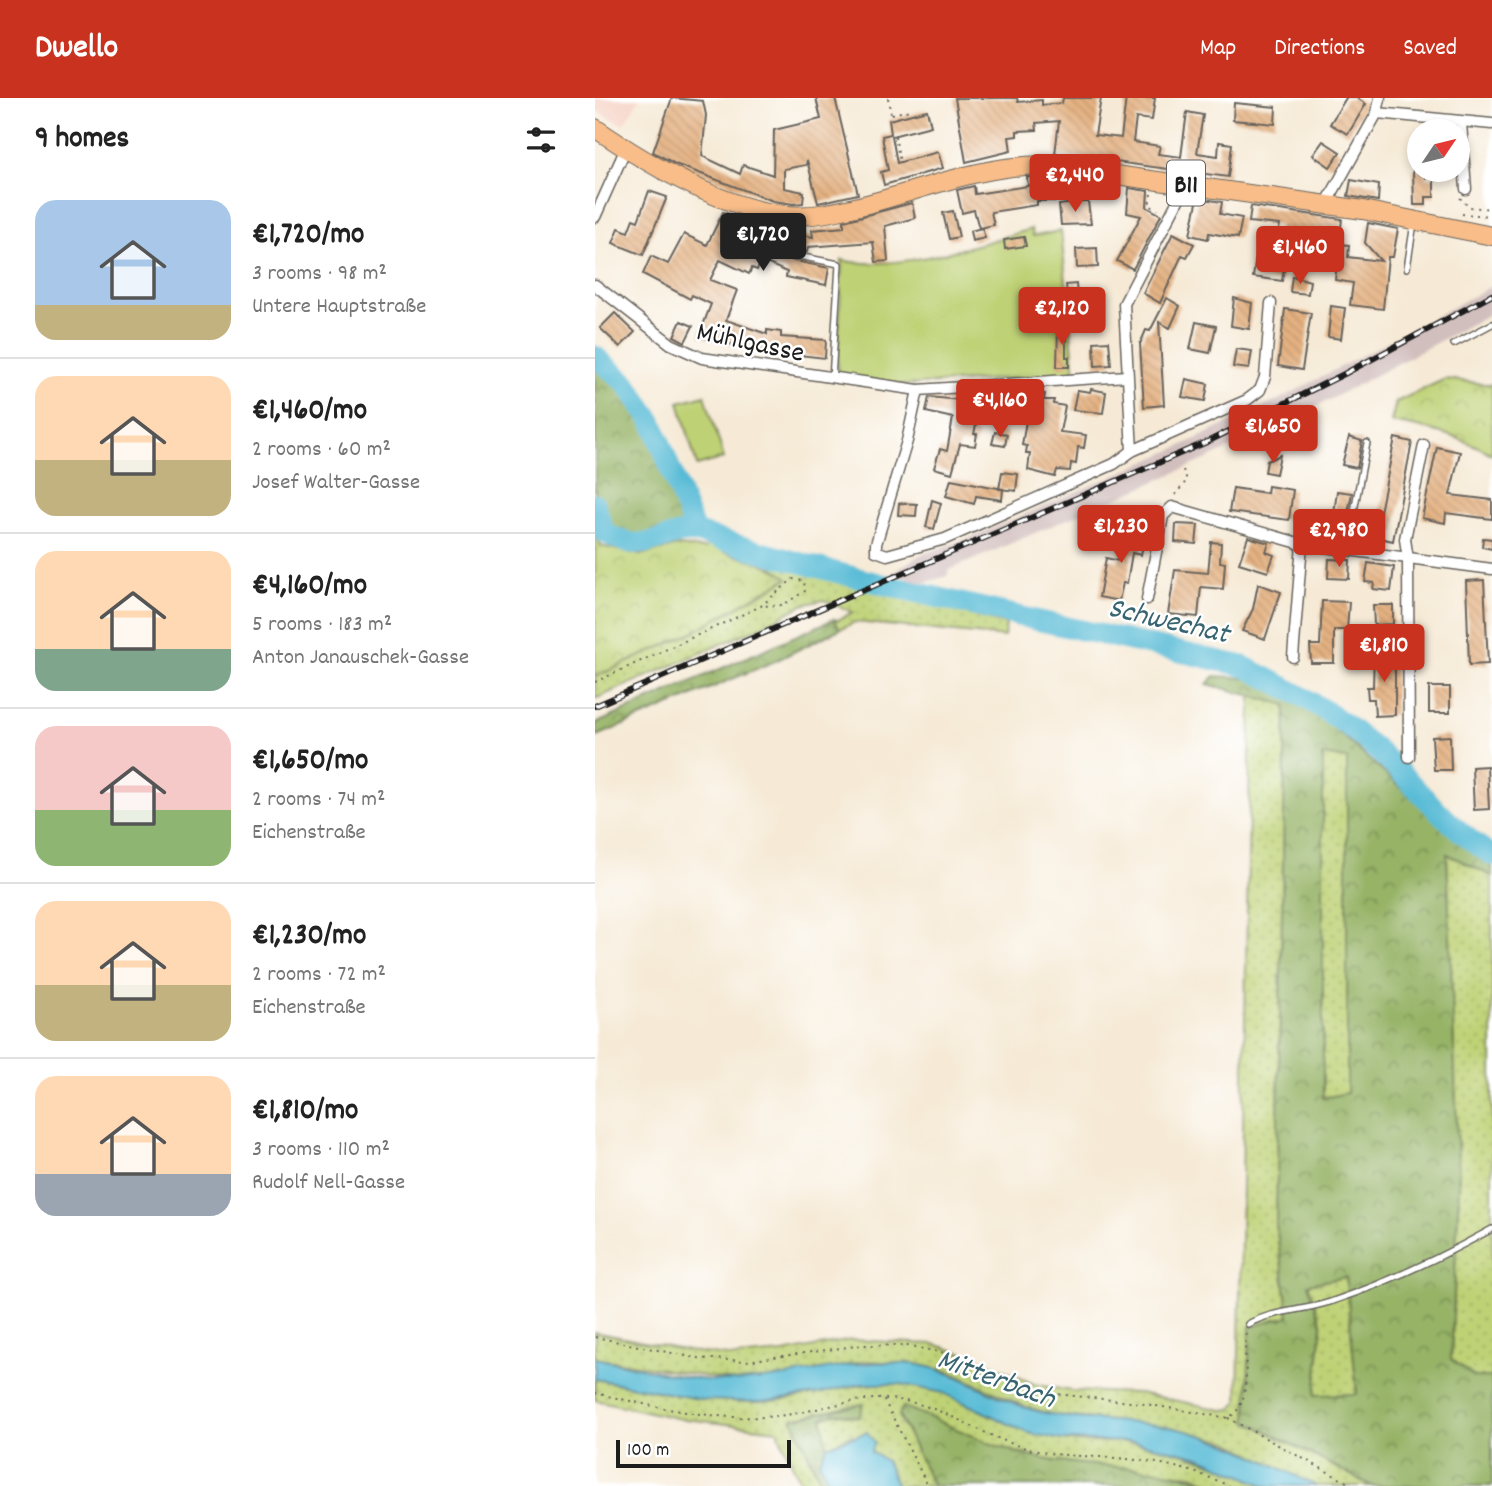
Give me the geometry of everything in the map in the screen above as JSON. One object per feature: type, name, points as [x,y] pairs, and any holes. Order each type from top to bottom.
[{"type":"main road","name":"B11","points":[[595,128],[693,185],[739,204],[787,215],[817,215],[846,209],[1004,166],[1045,165],[1326,204],[1492,236]]},
{"type":"street","points":[[1326,204],[1377,113],[1380,98]]},
{"type":"street","points":[[1377,113],[1427,119]]},
{"type":"street","points":[[1470,123],[1492,124]]},
{"type":"street","points":[[595,217],[626,148]]},
{"type":"street","points":[[1466,182],[1466,188]]},
{"type":"street","points":[[1132,451],[1124,304],[1187,183]]},
{"type":"street","name":"Mühlgasse","points":[[595,285],[671,344],[702,358],[918,390],[1127,376]]},
{"type":"street","points":[[918,390],[907,440],[876,544],[876,551],[887,555],[945,539],[1114,464],[1132,451],[1247,400],[1260,390],[1265,377],[1271,303]]},
{"type":"street","points":[[1409,757],[1408,559],[1405,539],[1423,445]]},
{"type":"street","points":[[1147,599],[1163,516],[1172,508],[1302,544],[1492,569]]},
{"type":"street","points":[[1293,657],[1302,544]]},
{"type":"lane","points":[[1407,268],[1415,220]]},
{"type":"lane","points":[[793,255],[839,264],[832,379]]},
{"type":"lane","points":[[1454,344],[1492,324]]},
{"type":"lane","points":[[1347,548],[1367,443]]},
{"type":"lane","points":[[1248,1324],[1266,1314],[1315,1307],[1365,1291],[1444,1256],[1492,1229]]},
{"type":"path","points":[[888,98],[892,119]]},
{"type":"path","points":[[891,114],[910,110]]},
{"type":"path","points":[[895,136],[900,162]]},
{"type":"path","points":[[1153,179],[1149,205],[1170,217]]},
{"type":"path","points":[[1457,214],[1492,216]]},
{"type":"path","points":[[1172,508],[1176,495],[1187,480],[1183,470]]},
{"type":"path","points":[[595,682],[761,606],[793,579],[804,580],[806,591],[783,605],[761,606]]},
{"type":"path","points":[[1228,1418],[1239,1412],[1244,1401],[1248,1324]]},
{"type":"path","points":[[595,1337],[696,1358],[746,1361],[863,1345],[908,1346],[951,1354],[1038,1392],[1228,1418],[1353,1486]]},
{"type":"path","points":[[595,1393],[705,1415],[741,1417],[779,1416],[884,1399],[910,1400],[948,1412],[1020,1447],[1061,1456],[1128,1459],[1182,1468],[1229,1486]]},
{"type":"path","points":[[884,1399],[928,1486]]},
{"type":"shaded area","points":[[595,98],[640,98],[623,125],[595,110]]},
{"type":"shaded area","points":[[1492,286],[1492,313],[1301,415],[1207,459],[949,570],[947,576],[921,584],[892,573],[920,555],[972,537],[1179,447],[1284,397]]},
{"type":"green space","points":[[1031,229],[1033,236],[1061,231],[1075,375],[905,385],[837,376],[842,260],[886,263],[911,260],[963,249]]},
{"type":"green space","points":[[595,361],[623,384],[650,422],[689,527],[635,543],[600,531],[595,520]]},
{"type":"green space","points":[[1445,379],[1492,385],[1492,454],[1443,434],[1391,422],[1396,402]]},
{"type":"green space","points":[[705,395],[724,458],[697,466],[679,402]]},
{"type":"green space","points":[[595,532],[601,546],[640,555],[678,546],[705,549],[709,542],[727,553],[765,565],[788,578],[689,634],[595,677]]},
{"type":"green space","points":[[769,563],[1006,624],[1004,637],[855,622],[840,629],[834,619],[838,620],[853,612],[824,600],[802,605],[765,625],[595,699],[595,677],[689,634],[787,579]]},
{"type":"green space","points":[[834,619],[840,629],[775,661],[595,737],[595,724]]},
{"type":"green space","points":[[1215,676],[1261,679],[1311,707],[1467,847],[1492,864],[1492,876],[1447,854],[1459,1187],[1451,1359],[1474,1377],[1492,1377],[1492,1486],[1372,1486],[1247,1421],[1250,1327],[1289,1316],[1276,1225],[1286,705],[1207,684]],"holes":[[[1323,755],[1347,759],[1347,1093],[1323,1098]],[[1346,1277],[1357,1394],[1315,1395],[1322,1325],[1308,1284]]]},
{"type":"green space","points":[[1251,696],[1286,704],[1276,1225],[1289,1317],[1273,1319],[1247,1421],[1372,1486],[1316,1486],[1228,1442],[1169,1427],[1055,1415],[1026,1407],[951,1372],[915,1364],[866,1361],[792,1377],[734,1381],[595,1358],[595,1332],[688,1351],[735,1357],[783,1353],[851,1340],[934,1344],[974,1357],[1034,1384],[1071,1391],[1139,1393],[1223,1410],[1232,1409],[1238,1402]]},
{"type":"green space","points":[[1323,754],[1347,759],[1347,1093],[1323,1098]]},
{"type":"green space","points":[[1447,854],[1492,876],[1492,1377],[1474,1377],[1451,1360],[1459,1187]]},
{"type":"green space","points":[[1346,1277],[1357,1394],[1315,1396],[1322,1325],[1308,1284]]},
{"type":"green space","points":[[595,1379],[676,1395],[737,1402],[776,1401],[864,1385],[900,1384],[921,1387],[961,1399],[1060,1439],[1078,1442],[1125,1442],[1168,1449],[1217,1465],[1265,1486],[1217,1486],[1192,1475],[1081,1466],[1035,1458],[994,1445],[903,1407],[899,1416],[933,1486],[897,1486],[886,1461],[852,1435],[827,1446],[822,1418],[836,1413],[859,1417],[862,1404],[792,1419],[823,1486],[802,1486],[777,1430],[676,1418],[595,1400]]},
{"type":"green space","points":[[863,1404],[860,1417],[836,1413],[822,1418],[827,1446],[819,1462],[831,1486],[823,1486],[792,1419]]},
{"type":"green space","points":[[903,1407],[1020,1454],[1060,1462],[1174,1473],[1217,1486],[933,1486],[899,1415]]},
{"type":"water","points":[[595,1358],[683,1377],[719,1381],[759,1380],[869,1363],[914,1364],[958,1377],[1013,1403],[1044,1413],[1151,1424],[1189,1431],[1244,1451],[1316,1486],[1265,1486],[1197,1456],[1134,1442],[1062,1440],[1028,1433],[943,1393],[900,1384],[862,1384],[818,1394],[760,1402],[703,1400],[595,1379]]},
{"type":"water","points":[[867,1432],[875,1443],[871,1452],[886,1461],[897,1486],[831,1486],[819,1462],[827,1446]]},
{"type":"building","points":[[672,98],[703,101],[706,115],[702,156],[740,174],[743,165],[773,175],[774,130],[821,119],[816,98],[835,98],[858,194],[818,203],[807,160],[806,165],[784,169],[784,188],[804,192],[803,203],[793,204],[773,201],[675,164],[653,152]]},
{"type":"building","points":[[955,98],[1017,98],[1018,102],[1042,100],[1042,105],[1062,103],[1063,98],[1101,98],[1095,135],[1121,138],[1126,98],[1155,98],[1152,120],[1136,118],[1133,142],[1160,146],[1158,154],[1181,157],[1187,112],[1203,115],[1197,153],[1218,156],[1219,142],[1232,144],[1228,177],[1055,154],[1059,121],[1036,123],[1037,130],[1017,131],[1017,136],[1009,137],[1011,151],[966,162]]},
{"type":"building","points":[[1346,98],[1357,98],[1366,104],[1348,134],[1330,124]]},
{"type":"building","points":[[1234,103],[1276,107],[1275,124],[1233,120]]},
{"type":"building","points":[[927,110],[931,126],[892,136],[897,163],[938,152],[943,168],[884,185],[881,172],[888,170],[882,136],[891,134],[889,120]]},
{"type":"building","points":[[1323,141],[1340,152],[1330,167],[1313,155]]},
{"type":"building","points":[[1027,177],[1056,179],[1058,201],[1037,201],[1037,205],[991,212],[994,225],[979,228],[974,210],[962,213],[957,190],[974,186],[975,194],[1028,186]]},
{"type":"building","points":[[1351,180],[1379,185],[1378,201],[1348,196]]},
{"type":"building","points":[[1413,182],[1434,182],[1434,197],[1426,197],[1426,205],[1414,205]]},
{"type":"building","points":[[1129,188],[1148,191],[1147,207],[1161,215],[1133,269],[1117,261],[1141,216],[1127,213]]},
{"type":"building","points":[[649,191],[667,197],[643,255],[613,243],[619,228],[628,232],[633,219],[638,221]]},
{"type":"building","points":[[1198,198],[1222,202],[1220,214],[1242,218],[1238,238],[1209,233],[1208,239],[1190,235]]},
{"type":"building","points":[[1088,202],[1091,224],[1061,225],[1059,205]]},
{"type":"building","points":[[912,203],[915,218],[885,226],[888,261],[876,262],[873,242],[808,247],[807,252],[790,251],[788,256],[791,260],[829,268],[826,285],[786,277],[787,272],[762,261],[757,270],[752,268],[749,274],[720,260],[710,280],[737,290],[726,320],[767,334],[767,330],[781,332],[781,337],[826,340],[825,358],[753,350],[699,336],[711,304],[692,295],[690,299],[643,274],[651,256],[668,264],[684,234],[707,245],[723,212],[740,217],[727,244],[755,255],[763,223],[784,226],[782,241],[800,243],[801,235],[813,237],[812,230],[844,227],[844,221]]},
{"type":"building","points":[[1251,206],[1342,219],[1339,244],[1349,245],[1348,257],[1381,261],[1365,243],[1368,223],[1398,229],[1393,257],[1388,257],[1383,309],[1350,305],[1353,283],[1335,280],[1338,254],[1328,253],[1329,238],[1290,232],[1282,281],[1253,277],[1256,257],[1272,260],[1280,225],[1249,222]]},
{"type":"building","points":[[953,211],[959,237],[949,239],[943,213]]},
{"type":"building","points":[[982,228],[985,238],[972,241],[970,231]]},
{"type":"building","points":[[1173,233],[1194,244],[1187,257],[1182,255],[1160,303],[1143,293]]},
{"type":"building","points":[[1024,237],[1026,246],[1005,249],[1004,240]]},
{"type":"building","points":[[1097,248],[1098,267],[1077,268],[1076,249]]},
{"type":"building","points":[[1292,276],[1310,281],[1308,294],[1290,292]]},
{"type":"building","points":[[1076,284],[1079,319],[1070,320],[1066,285]]},
{"type":"building","points":[[1167,298],[1180,306],[1170,328],[1159,322],[1164,405],[1144,407],[1140,344]]},
{"type":"building","points":[[1234,298],[1252,303],[1249,329],[1231,326]]},
{"type":"building","points":[[1331,306],[1345,308],[1341,339],[1328,337]]},
{"type":"building","points":[[1285,309],[1311,313],[1302,370],[1278,366]]},
{"type":"building","points":[[615,313],[635,332],[620,347],[600,328]]},
{"type":"building","points":[[681,321],[693,326],[685,342],[674,336]]},
{"type":"building","points":[[1196,322],[1216,326],[1210,353],[1190,349]]},
{"type":"building","points":[[1058,324],[1066,324],[1066,357],[1069,357],[1069,367],[1057,367]]},
{"type":"building","points":[[1109,341],[1111,365],[1095,366],[1094,342]]},
{"type":"building","points":[[1236,349],[1252,351],[1249,369],[1233,367]]},
{"type":"building","points":[[1186,379],[1208,384],[1205,401],[1182,397]]},
{"type":"building","points":[[1091,389],[1106,392],[1103,413],[1073,410],[1077,390],[1090,392]]},
{"type":"building","points":[[1031,390],[1045,394],[1044,400],[1054,400],[1053,404],[1065,406],[1060,432],[1086,435],[1084,448],[1078,447],[1076,464],[1071,463],[1070,471],[1057,470],[1055,477],[1028,470],[1030,453],[1026,453],[1027,446],[1022,445]]},
{"type":"building","points":[[974,394],[983,395],[974,434],[977,434],[975,446],[960,444],[952,473],[934,468],[940,449],[947,451],[953,418],[926,412],[929,397],[960,400],[961,396],[973,398]]},
{"type":"building","points":[[995,432],[1007,434],[1005,446],[992,444]]},
{"type":"building","points":[[1349,437],[1362,441],[1357,468],[1342,465]]},
{"type":"building","points":[[1395,438],[1412,442],[1393,541],[1375,537]]},
{"type":"building","points":[[1437,447],[1460,452],[1450,495],[1492,500],[1492,519],[1446,513],[1445,523],[1422,518]]},
{"type":"building","points":[[1280,455],[1276,474],[1265,472],[1267,461]]},
{"type":"building","points":[[1002,472],[1018,474],[1016,491],[999,489]]},
{"type":"building","points":[[951,479],[1003,489],[1002,500],[976,496],[974,504],[946,496]]},
{"type":"building","points":[[1268,486],[1293,490],[1289,520],[1229,512],[1233,488],[1267,493]]},
{"type":"building","points":[[1337,491],[1352,493],[1346,523],[1333,521]]},
{"type":"building","points":[[932,500],[941,503],[934,529],[926,527]]},
{"type":"building","points":[[899,503],[917,504],[916,516],[898,515]]},
{"type":"building","points":[[1176,524],[1198,525],[1196,544],[1175,542]]},
{"type":"building","points":[[1133,525],[1145,535],[1141,555],[1132,553],[1127,583],[1123,583],[1119,601],[1099,597],[1106,558],[1119,561],[1123,531],[1128,532]]},
{"type":"building","points":[[1248,537],[1269,543],[1266,552],[1274,555],[1268,572],[1239,563]]},
{"type":"building","points":[[1483,538],[1492,539],[1492,549],[1482,547]]},
{"type":"building","points":[[1211,542],[1221,543],[1220,562],[1225,563],[1223,589],[1201,587],[1198,617],[1168,614],[1175,570],[1208,573]]},
{"type":"building","points":[[1329,559],[1350,560],[1349,579],[1328,578]]},
{"type":"building","points":[[1368,563],[1394,567],[1391,591],[1373,589],[1374,583],[1365,582]]},
{"type":"building","points":[[1484,580],[1488,664],[1469,665],[1466,581]]},
{"type":"building","points":[[1258,584],[1281,592],[1265,639],[1242,631],[1253,609]]},
{"type":"building","points":[[1322,601],[1349,602],[1347,630],[1334,630],[1334,663],[1311,663],[1310,645],[1320,645]]},
{"type":"building","points":[[1373,605],[1393,605],[1393,624],[1374,625]]},
{"type":"building","points":[[1374,652],[1395,653],[1395,715],[1375,716],[1374,699],[1368,699],[1367,687],[1373,687]]},
{"type":"building","points":[[1429,687],[1450,687],[1450,713],[1429,713]]},
{"type":"building","points":[[1450,736],[1451,770],[1434,770],[1432,737]]},
{"type":"building","points":[[1487,766],[1489,809],[1474,810],[1472,767]]},
{"type":"waterway","name":"Schwechat","points":[[595,356],[626,383],[652,421],[695,532]]},
{"type":"waterway","name":"Schwechat","points":[[595,504],[604,532],[621,540],[647,543],[680,534],[705,535],[905,590],[1243,666],[1336,717],[1380,753],[1457,829],[1492,855]]},
{"type":"railway","points":[[595,706],[1209,441],[1344,374],[1492,295]]},
{"type":"water label","name":"Mitterbach","points":[[997,1377]]}]
